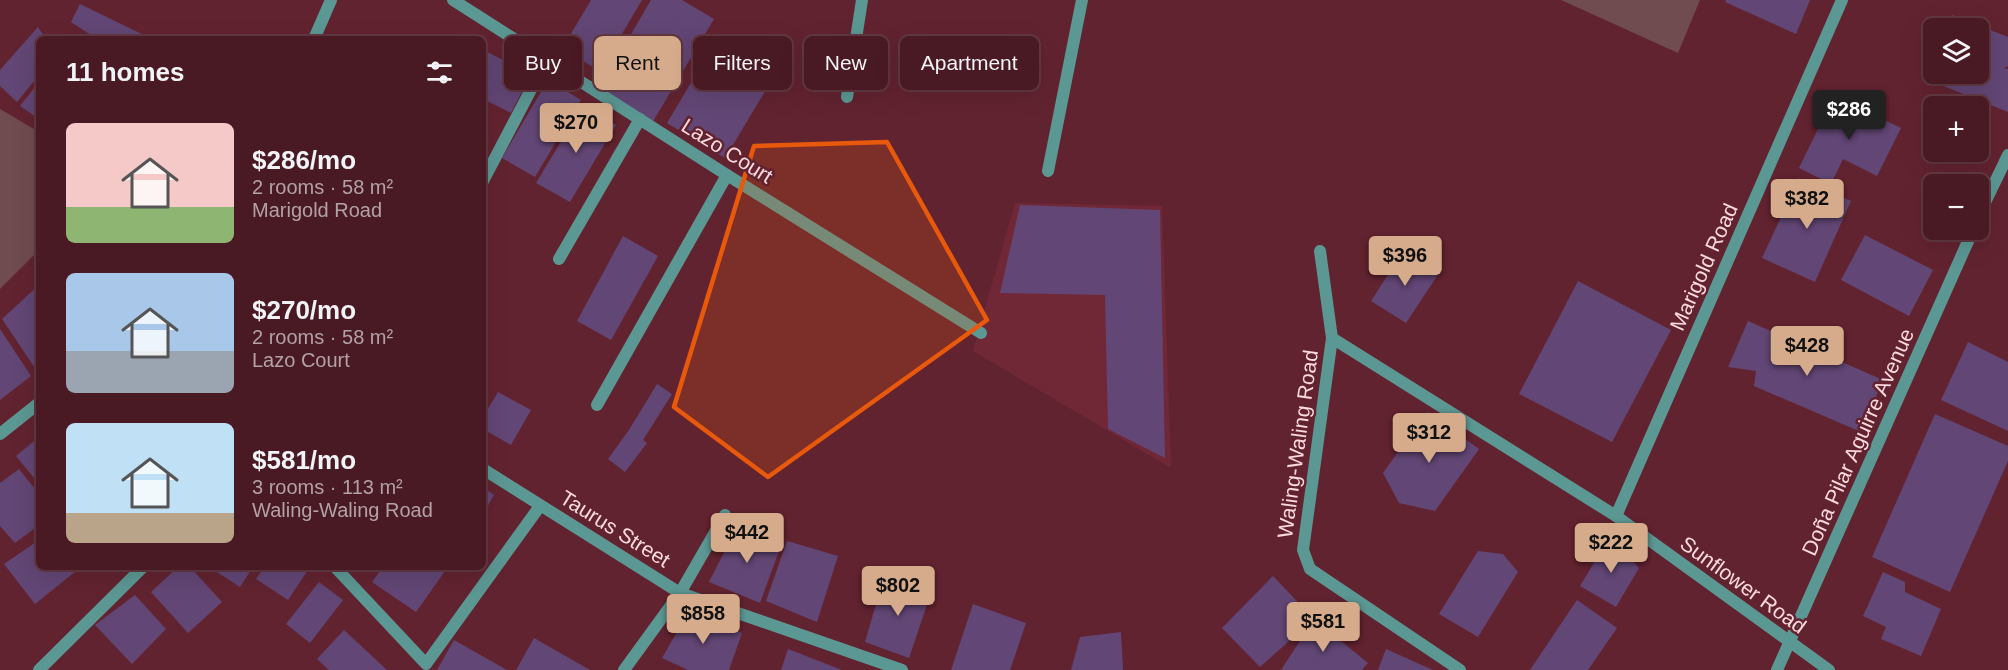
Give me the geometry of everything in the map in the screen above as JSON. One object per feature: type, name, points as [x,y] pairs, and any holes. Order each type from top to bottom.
[{"type":"street","points":[[315,36],[331,0]]},
{"type":"street","name":"Lazo Court","points":[[453,0],[511,36]]},
{"type":"street","points":[[847,97],[862,0]]},
{"type":"street","points":[[1048,171],[1082,0]]},
{"type":"street","name":"Marigold Road","points":[[1616,516],[1842,0]]},
{"type":"street","name":"Lazo Court","points":[[582,81],[727,175],[981,333]]},
{"type":"street","points":[[486,175],[531,90]]},
{"type":"street","points":[[559,259],[640,119]]},
{"type":"street","points":[[1989,194],[2008,155]]},
{"type":"street","points":[[597,405],[727,175]]},
{"type":"street","name":"Doña Pilar Aguirre Avenue","points":[[1777,670],[1969,240]]},
{"type":"street","name":"Waling-Waling Road","points":[[1320,251],[1332,338],[1303,550],[1310,569],[1460,670]]},
{"type":"street","name":"Sunflower Road","points":[[1332,338],[1616,516],[1829,670]]},
{"type":"street","points":[[0,434],[36,406]]},
{"type":"street","name":"Taurus Street","points":[[486,471],[680,593],[902,670]]},
{"type":"street","points":[[338,570],[426,664],[540,506]]},
{"type":"street","points":[[624,670],[680,593],[725,515]]},
{"type":"street","points":[[39,670],[140,570]]},
{"type":"highlighted area","points":[[887,142],[987,320],[768,477],[674,407],[754,146]]},
{"type":"shaded area","points":[[1561,0],[1700,0],[1678,53]]},
{"type":"shaded area","points":[[0,109],[36,130],[36,253],[0,289]]},
{"type":"shaded area","points":[[1015,203],[1162,206],[1171,468],[973,351]]},
{"type":"building","points":[[591,0],[642,0],[621,36],[594,36],[594,68],[582,61],[582,36],[570,36]]},
{"type":"building","points":[[651,0],[682,0],[714,19],[704,36],[693,36],[693,54],[681,74],[681,36],[630,36]]},
{"type":"building","points":[[1726,0],[1810,0],[1796,34],[1725,2]]},
{"type":"building","points":[[80,4],[146,36],[92,36],[71,22]]},
{"type":"building","points":[[38,27],[44,36],[36,36],[36,79],[17,102],[0,86],[0,70]]},
{"type":"building","points":[[1989,30],[2008,37],[2008,66],[2004,68],[2008,69],[2008,112],[1989,104],[1989,96],[1968,96],[1938,84],[1989,84]]},
{"type":"building","points":[[486,52],[504,60],[504,90],[523,90],[511,113],[486,100]]},
{"type":"building","points":[[693,79],[693,90],[766,90],[725,158],[667,123]]},
{"type":"building","points":[[36,86],[36,117],[20,106]]},
{"type":"building","points":[[542,90],[564,90],[581,100],[535,177],[502,158]]},
{"type":"building","points":[[599,90],[672,90],[652,123]]},
{"type":"building","points":[[1834,96],[1901,128],[1877,176],[1843,159],[1831,184],[1799,168]]},
{"type":"building","points":[[583,105],[616,125],[570,202],[536,183]]},
{"type":"building","points":[[1799,178],[1851,201],[1815,282],[1762,258]]},
{"type":"building","points":[[1020,205],[1160,210],[1165,458],[1108,429],[1105,295],[1000,293]]},
{"type":"building","points":[[1865,235],[1933,270],[1909,316],[1841,280]]},
{"type":"building","points":[[623,236],[658,256],[611,340],[577,321]]},
{"type":"building","points":[[1404,250],[1439,273],[1406,323],[1371,301]]},
{"type":"building","points":[[1578,281],[1671,330],[1612,442],[1519,394]]},
{"type":"building","points":[[36,288],[35,368],[2,319]]},
{"type":"building","points":[[1748,321],[1883,380],[1861,432],[1754,386],[1756,371],[1728,367]]},
{"type":"building","points":[[0,329],[31,376],[0,400]]},
{"type":"building","points":[[1968,342],[2008,362],[2008,431],[1941,400]]},
{"type":"building","points":[[657,384],[672,394],[643,440],[647,443],[625,472],[608,459]]},
{"type":"building","points":[[498,392],[531,410],[511,445],[486,431],[486,412]]},
{"type":"building","points":[[1427,412],[1479,449],[1435,511],[1399,503],[1383,473]]},
{"type":"building","points":[[1935,414],[2008,446],[2008,461],[1950,592],[1872,557]]},
{"type":"building","points":[[36,439],[36,480],[16,456]]},
{"type":"building","points":[[19,469],[36,490],[36,527],[15,543],[0,526],[0,483]]},
{"type":"building","points":[[486,489],[494,495],[486,509]]},
{"type":"building","points":[[738,525],[782,543],[760,603],[709,582]]},
{"type":"building","points":[[1610,536],[1639,568],[1616,607],[1580,586]]},
{"type":"building","points":[[787,541],[838,556],[817,622],[766,601]]},
{"type":"building","points":[[36,542],[36,570],[77,570],[35,604],[4,564]]},
{"type":"building","points":[[1478,551],[1503,554],[1518,572],[1478,637],[1439,614]]},
{"type":"building","points":[[175,570],[193,570],[222,602],[188,633],[151,592]]},
{"type":"building","points":[[214,570],[251,570],[240,587]]},
{"type":"building","points":[[262,570],[308,570],[288,600],[256,579]]},
{"type":"building","points":[[381,570],[446,570],[416,612],[372,582]]},
{"type":"building","points":[[1883,572],[1905,582],[1905,592],[1941,609],[1921,656],[1881,639],[1886,627],[1863,616]]},
{"type":"building","points":[[1273,576],[1314,619],[1260,667],[1222,628]]},
{"type":"building","points":[[883,580],[932,590],[909,658],[865,642]]},
{"type":"building","points":[[319,582],[343,600],[310,643],[286,624]]},
{"type":"building","points":[[135,595],[166,629],[132,664],[95,625]]},
{"type":"building","points":[[1577,600],[1617,628],[1588,670],[1530,670]]},
{"type":"building","points":[[973,604],[1026,623],[1010,670],[951,670]]},
{"type":"building","points":[[689,611],[742,633],[729,670],[688,670],[662,658]]},
{"type":"building","points":[[1314,619],[1368,663],[1362,670],[1281,670]]},
{"type":"building","points":[[344,630],[387,670],[329,670],[317,659]]},
{"type":"building","points":[[1121,632],[1123,670],[1071,670],[1080,637]]},
{"type":"building","points":[[534,638],[590,670],[516,670]]},
{"type":"building","points":[[454,640],[507,670],[437,670]]},
{"type":"building","points":[[788,649],[842,670],[781,670]]},
{"type":"building","points":[[1386,649],[1433,670],[1378,670]]}]
